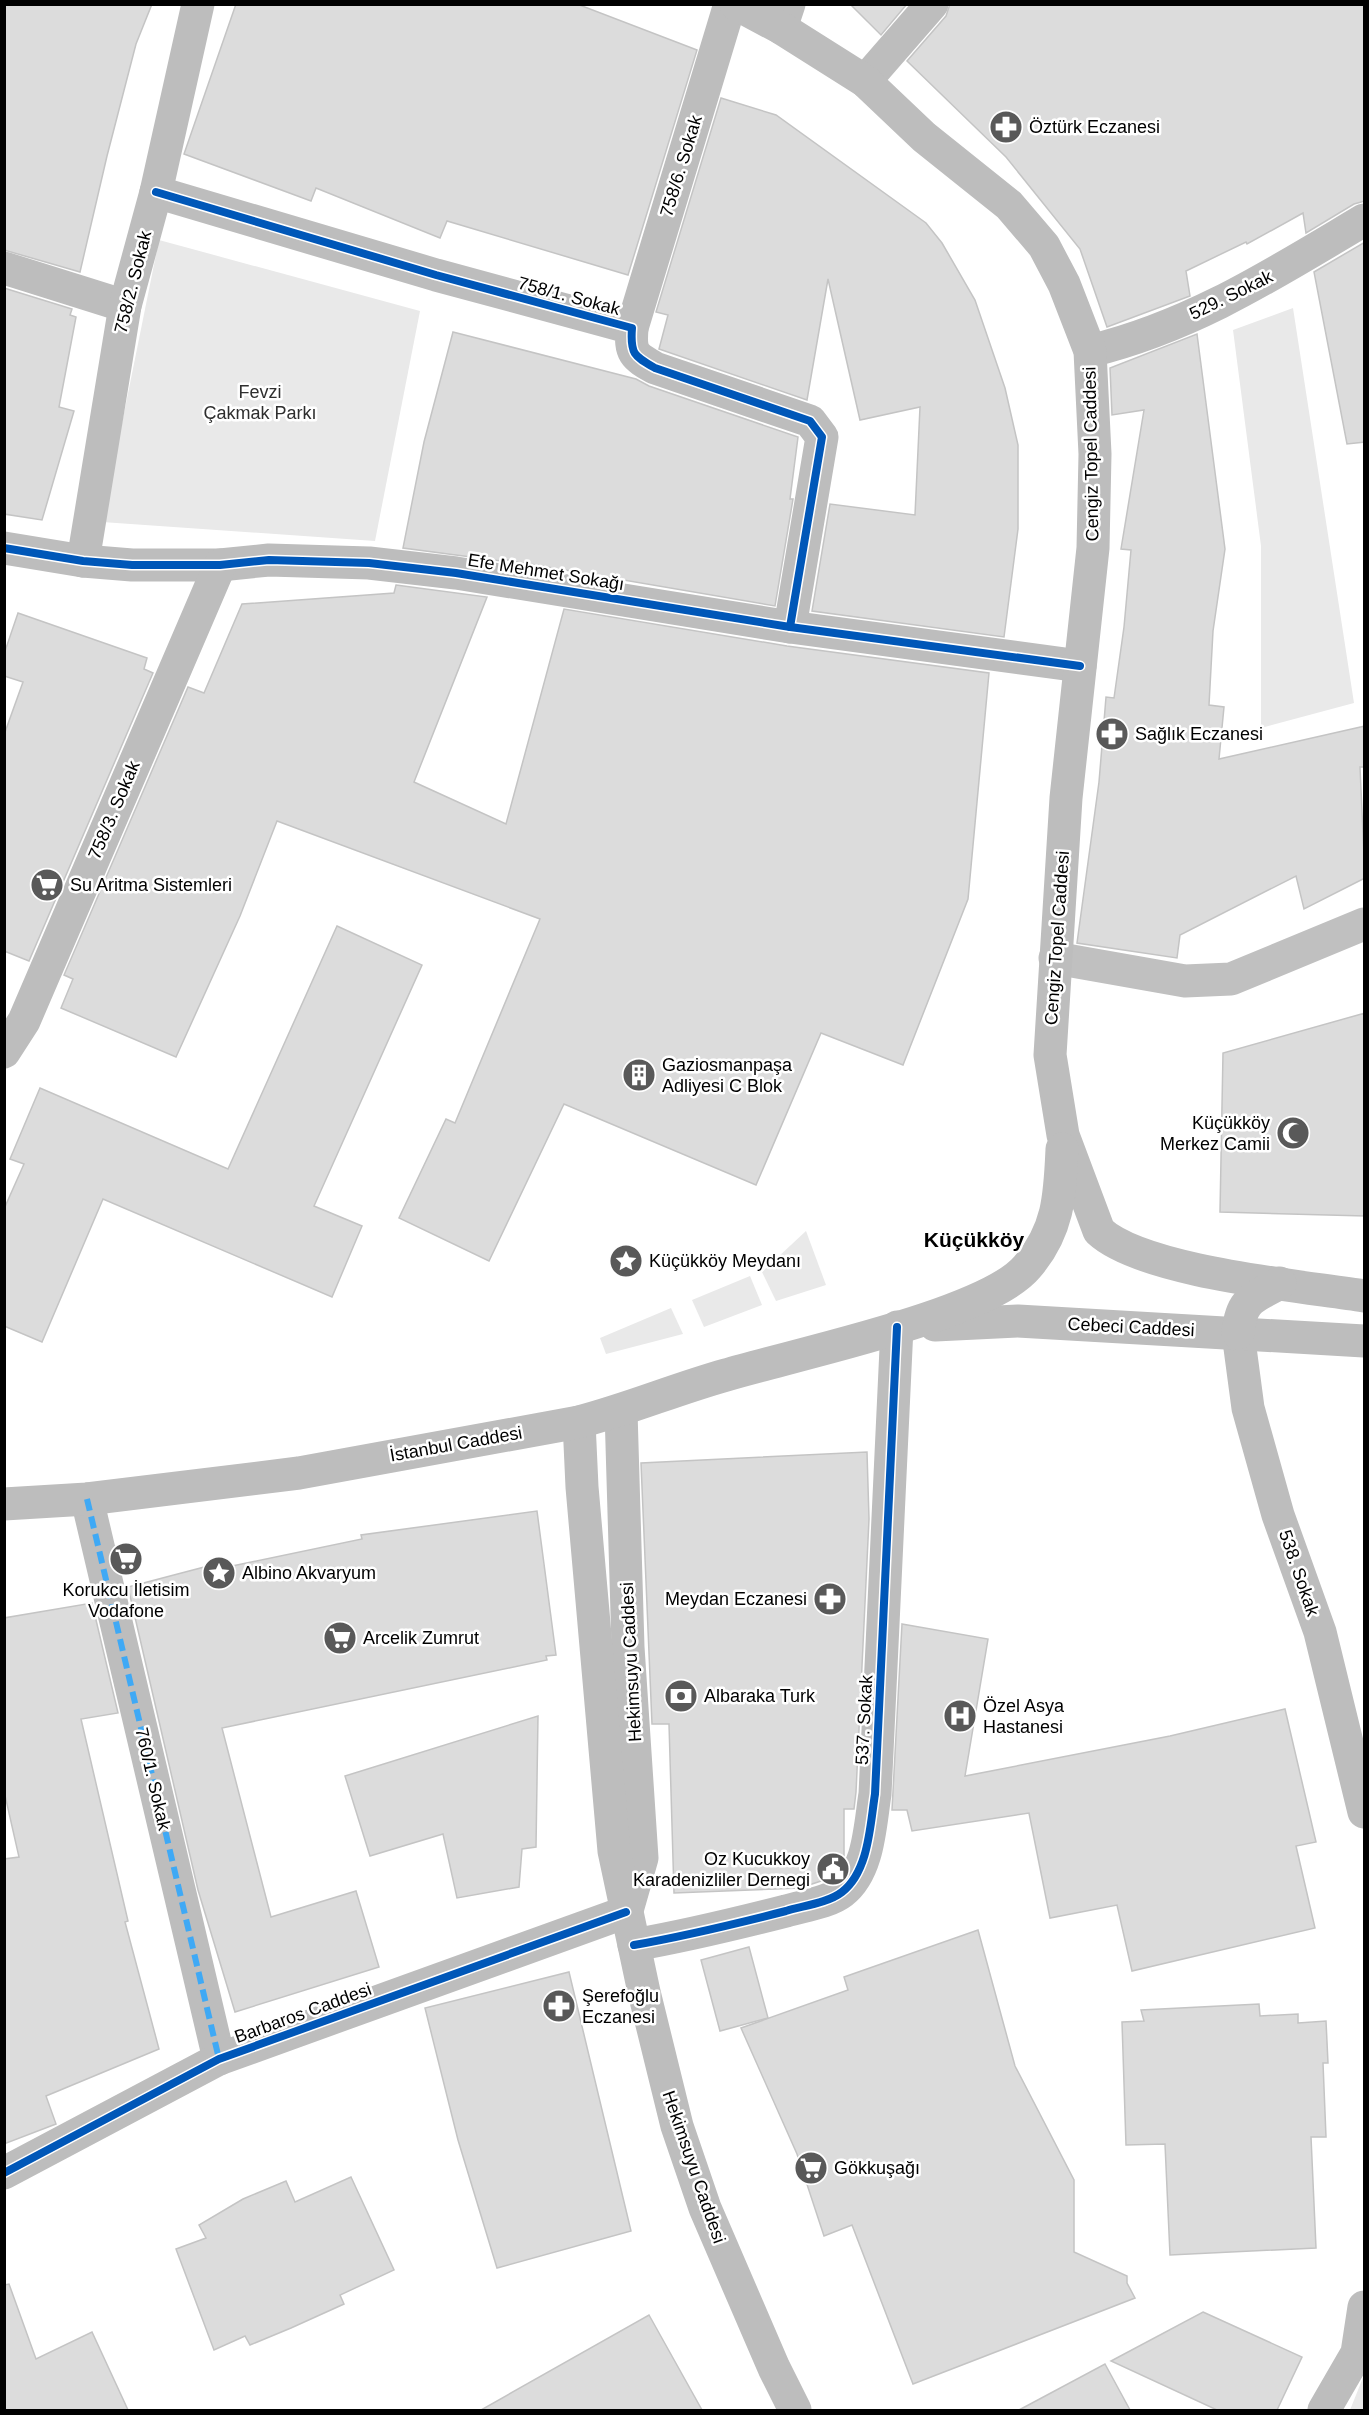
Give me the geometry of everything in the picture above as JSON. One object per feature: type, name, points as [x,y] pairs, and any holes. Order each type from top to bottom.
[{"type":"main road","points":[[1055,958],[1185,981],[1231,979],[1365,924]]},
{"type":"street","name":"758/2. Sokak","points":[[83,561],[125,306],[156,192],[198,4]]},
{"type":"street","name":"758/6. Sokak","points":[[632,328],[730,4]]},
{"type":"street","name":"Cengiz Topel Caddesi","points":[[736,4],[785,16],[865,81],[924,137],[1009,205],[1037,238],[1064,284],[1090,351],[1095,454],[1093,548],[1066,798],[1050,1055],[1063,1135]]},
{"type":"street","points":[[865,81],[932,4]]},
{"type":"street","name":"758/1. Sokak","points":[[156,192],[436,275],[632,328],[630,345],[636,357],[655,368],[810,421],[822,437],[790,627]]},
{"type":"street","name":"529. Sokak","points":[[1090,351],[1132,340],[1240,294],[1365,220]]},
{"type":"street","points":[[4,268],[125,306]]},
{"type":"street","name":"Efe Mehmet Sokağı","points":[[4,548],[83,561],[220,565],[269,560],[369,563],[586,593],[790,627],[1080,666]]},
{"type":"street","name":"758/3. Sokak","points":[[4,1052],[24,1021],[220,565]]},
{"type":"street","points":[[1063,1135],[1099,1231],[1111,1242],[1152,1258],[1280,1283],[1365,1296]]},
{"type":"street","points":[[897,1327],[997,1290],[1026,1269],[1049,1237],[1060,1200],[1063,1135]]},
{"type":"street","points":[[1238,1332],[1239,1316],[1248,1300],[1280,1283]]},
{"type":"street","name":"Cebeci Caddesi","points":[[897,1327],[1018,1321],[1365,1341]]},
{"type":"street","name":"İstanbul Caddesi","points":[[4,1504],[87,1500],[299,1473],[579,1422],[621,1411],[723,1376],[897,1327]]},
{"type":"street","name":"537. Sokak","points":[[634,1946],[695,1934],[812,1904],[842,1893],[853,1880],[863,1859],[875,1794],[897,1327]]},
{"type":"street","name":"538. Sokak","points":[[1238,1332],[1248,1408],[1278,1515],[1320,1632],[1365,1812]]},
{"type":"street","name":"Hekimsuyu Caddesi","points":[[621,1411],[628,1647],[642,1858],[626,1912]]},
{"type":"street","name":"Hekimsuyu Caddesi","points":[[579,1422],[582,1487],[593,1586],[615,1851],[626,1912],[677,2126],[701,2198],[765,2348],[795,2410]]},
{"type":"street","name":"760/1. Sokak","points":[[87,1500],[219,2059]]},
{"type":"street","name":"Barbaros Caddesi","points":[[4,2173],[219,2059],[626,1912]]},
{"type":"street","points":[[1324,2410],[1357,2353],[1365,2307]]},
{"type":"green space","name":"Fevzi Çakmak Parkı","points":[[159,240],[420,311],[375,541],[102,522]]},
{"type":"green space","points":[[1293,308],[1354,703],[1261,728],[1261,546],[1233,330]]},
{"type":"green space","points":[[806,1231],[826,1285],[776,1301],[762,1272]]},
{"type":"green space","points":[[750,1276],[762,1305],[704,1327],[692,1300]]},
{"type":"green space","points":[[671,1308],[683,1334],[606,1354],[600,1338]]},
{"type":"green space","points":[[1364,2375],[1364,2410],[1350,2410]]},
{"type":"building","points":[[4,4],[152,4],[136,44],[80,272],[4,250]]},
{"type":"building","points":[[236,4],[577,4],[697,50],[628,275],[447,221],[440,238],[316,188],[311,201],[184,154]]},
{"type":"building","points":[[850,4],[907,4],[881,35]]},
{"type":"building","points":[[950,4],[1365,4],[1365,201],[1354,204],[1306,233],[1303,213],[1247,244],[1246,242],[1186,271],[1190,296],[1107,327],[1080,249],[1006,157],[907,61],[946,16]]},
{"type":"building","points":[[721,98],[776,115],[926,223],[942,243],[975,300],[1005,388],[1018,445],[1018,529],[1004,637],[812,611],[830,504],[915,515],[920,407],[860,420],[828,279],[807,400],[659,349],[668,315],[656,312]]},
{"type":"building","points":[[1365,242],[1365,442],[1347,444],[1314,272]]},
{"type":"building","points":[[4,288],[72,309],[70,315],[76,317],[59,407],[74,411],[42,520],[4,514]]},
{"type":"building","points":[[453,332],[636,379],[649,386],[798,437],[790,499],[793,499],[775,606],[501,559],[501,561],[403,548],[424,442]]},
{"type":"building","points":[[1197,334],[1225,549],[1213,631],[1209,705],[1224,707],[1219,759],[1365,726],[1365,767],[1360,767],[1365,878],[1304,909],[1296,876],[1180,935],[1177,958],[1077,943],[1099,782],[1106,697],[1114,698],[1124,627],[1131,550],[1121,549],[1144,410],[1112,415],[1110,368]]},
{"type":"building","points":[[396,585],[487,597],[414,782],[506,824],[564,609],[787,646],[989,673],[968,899],[903,1065],[821,1033],[756,1185],[564,1104],[489,1261],[399,1218],[446,1119],[455,1123],[540,919],[277,821],[240,916],[176,1057],[61,1008],[73,979],[64,975],[188,687],[204,693],[242,604],[394,593]]},
{"type":"building","points":[[18,613],[147,658],[144,669],[153,673],[29,961],[4,951],[4,735],[23,682],[4,676],[4,654]]},
{"type":"building","points":[[337,926],[422,965],[314,1206],[362,1226],[332,1297],[103,1199],[42,1342],[4,1326],[4,1209],[24,1164],[10,1159],[40,1088],[228,1169]]},
{"type":"building","name":"Küçükköy Merkez Camii","points":[[1365,1013],[1365,1216],[1220,1212],[1223,1053]]},
{"type":"building","points":[[867,1452],[869,1519],[856,1792],[854,1809],[844,1809],[844,1858],[827,1879],[800,1888],[674,1893],[669,1724],[652,1724],[641,1463]]},
{"type":"building","points":[[537,1511],[556,1655],[546,1656],[547,1660],[222,1728],[271,1917],[356,1891],[379,1967],[235,2012],[198,1890],[128,1587],[212,1565],[213,1570],[362,1539],[361,1535]]},
{"type":"building","points":[[92,1603],[118,1713],[81,1719],[128,1921],[125,1922],[159,2049],[46,2096],[56,2124],[4,2144],[4,1859],[19,1857],[4,1791],[4,1618]]},
{"type":"building","points":[[902,1624],[988,1639],[965,1776],[1170,1736],[1285,1709],[1316,1842],[1296,1846],[1315,1928],[1132,1971],[1117,1905],[1050,1918],[1029,1813],[912,1831],[907,1810],[892,1810]]},
{"type":"building","points":[[538,1716],[536,1847],[522,1849],[519,1887],[457,1898],[443,1834],[370,1856],[345,1776]]},
{"type":"building","points":[[978,1930],[1015,2066],[1074,2180],[1074,2252],[1127,2276],[1127,2283],[1135,2298],[913,2384],[852,2225],[824,2236],[797,2154],[741,2028],[848,1990],[844,1977]]},
{"type":"building","points":[[749,1947],[768,2018],[720,2031],[701,1960]]},
{"type":"building","points":[[569,1972],[631,2231],[497,2268],[458,2140],[425,2008]]},
{"type":"building","points":[[1259,2004],[1260,2016],[1298,2014],[1298,2023],[1326,2021],[1328,2063],[1323,2063],[1326,2137],[1311,2137],[1316,2248],[1170,2255],[1165,2144],[1126,2145],[1122,2022],[1144,2021],[1141,2010]]},
{"type":"building","points":[[351,2177],[394,2270],[340,2295],[344,2304],[291,2328],[250,2345],[245,2336],[214,2350],[176,2249],[206,2238],[199,2225],[243,2199],[286,2181],[295,2202]]},
{"type":"building","points":[[9,2284],[36,2359],[92,2332],[128,2410],[4,2410],[4,2285]]},
{"type":"building","points":[[1203,2312],[1302,2357],[1277,2410],[1217,2410],[1111,2361]]},
{"type":"building","points":[[649,2315],[702,2410],[481,2410]]},
{"type":"building","points":[[1105,2364],[1130,2410],[1019,2410]]},
{"type":"marked path","points":[[87,1499],[219,2059]]},
{"type":"cycle path","points":[[156,192],[436,275],[632,328],[632,344],[635,353],[655,368],[810,421],[822,437],[790,627]]},
{"type":"cycle path","points":[[4,548],[83,561],[132,565],[220,565],[269,560],[369,563],[456,573],[790,627],[1080,666]]},
{"type":"cycle path","points":[[634,1945],[710,1930],[822,1902],[842,1892],[858,1872],[867,1847],[875,1794],[897,1327]]},
{"type":"cycle path","points":[[4,2173],[219,2059],[626,1912]]},
{"type":"place","name":"Öztürk Eczanesi","points":[[1006,127]]},
{"type":"place","name":"Sağlık Eczanesi","points":[[1112,734]]},
{"type":"place","name":"Su Aritma Sistemleri","points":[[47,885]]},
{"type":"place","name":"Gaziosmanpaşa Adliyesi C Blok","points":[[639,1075]]},
{"type":"place","name":"Küçükköy Merkez Camii","points":[[1293,1133]]},
{"type":"place","name":"Küçükköy Meydanı","points":[[626,1261]]},
{"type":"place","name":"Korukcu İletisim Vodafone","points":[[126,1559]]},
{"type":"place","name":"Albino Akvaryum","points":[[219,1573]]},
{"type":"place","name":"Meydan Eczanesi","points":[[830,1599]]},
{"type":"place","name":"Arcelik Zumrut","points":[[340,1638]]},
{"type":"place","name":"Albaraka Turk","points":[[681,1696]]},
{"type":"place","name":"Özel Asya Hastanesi","points":[[960,1716]]},
{"type":"place","name":"Oz Kucukkoy Karadenizliler Dernegi","points":[[833,1869]]},
{"type":"place","name":"Şerefoğlu Eczanesi","points":[[559,2006]]},
{"type":"place","name":"Gökkuşağı","points":[[811,2168]]},
{"type":"district","name":"Küçükköy","points":[[974,1239]]}]
